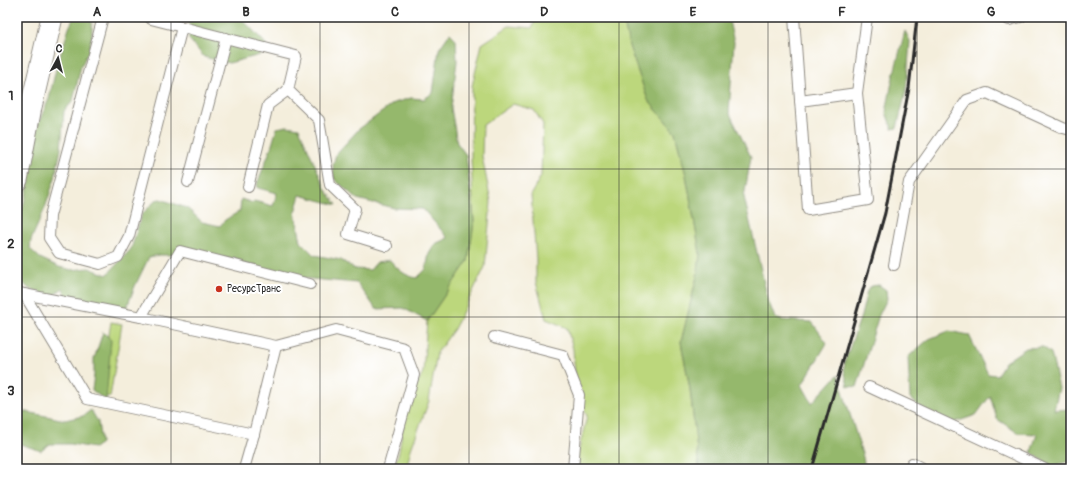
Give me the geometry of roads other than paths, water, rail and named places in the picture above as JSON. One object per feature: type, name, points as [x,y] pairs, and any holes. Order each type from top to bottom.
[{"type":"street","points":[[17,180],[31,107],[52,17]]},
{"type":"lane","points":[[103,17],[50,216],[49,238],[59,253],[100,264],[118,257],[129,236],[182,27]]},
{"type":"lane","points":[[794,17],[808,210],[868,200],[857,93],[867,17]]},
{"type":"lane","points":[[1008,17],[1009,20],[1022,17]]},
{"type":"lane","points":[[151,19],[296,56],[288,90],[268,105],[248,187]]},
{"type":"lane","points":[[188,182],[226,38]]},
{"type":"lane","points":[[288,90],[319,120],[330,185],[354,209],[348,234],[387,246]]},
{"type":"lane","points":[[800,101],[857,93]]},
{"type":"lane","points":[[894,265],[909,182],[967,100],[987,93],[1063,128],[1071,130]]},
{"type":"lane","points":[[142,317],[180,251],[310,284]]},
{"type":"lane","points":[[20,293],[142,317],[276,346],[336,330],[404,348],[414,375],[388,469]]},
{"type":"lane","points":[[20,293],[87,399],[254,434]]},
{"type":"lane","points":[[494,337],[563,355],[579,395],[573,469]]},
{"type":"lane","points":[[244,469],[276,346]]},
{"type":"lane","points":[[869,387],[1045,469]]},
{"type":"lane","points":[[909,469],[912,463],[924,469]]},
{"type":"railway","points":[[812,469],[885,213],[909,88],[917,17]]},
{"type":"place","name":"РесурсТранс","points":[[219,289]]}]
